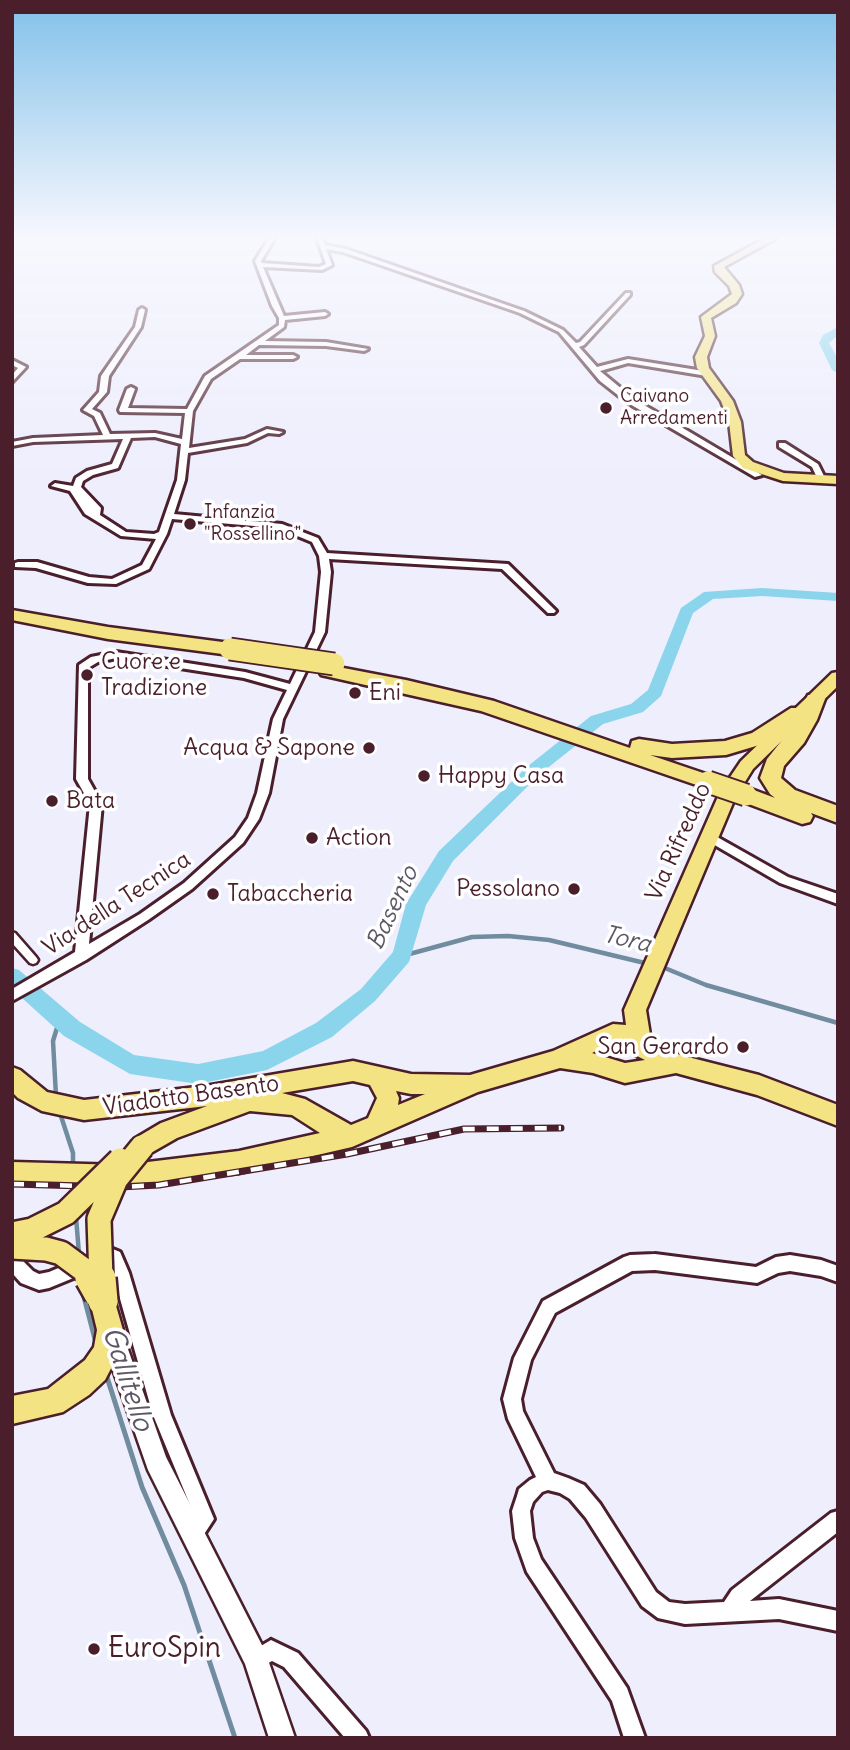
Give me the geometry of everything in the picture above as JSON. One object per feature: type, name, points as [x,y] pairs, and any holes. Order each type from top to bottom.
[{"type":"highway","points":[[12,618],[331,667],[534,716],[711,778],[838,817]]},
{"type":"highway","points":[[815,699],[797,738],[774,764],[771,778],[777,789],[787,795],[838,817]]},
{"type":"highway","points":[[623,747],[672,751],[726,748],[760,738],[798,713]]},
{"type":"highway","points":[[711,778],[838,830]]},
{"type":"main road","points":[[707,320],[710,336],[701,357],[707,374],[732,413],[738,451],[743,460],[770,474],[838,480]]},
{"type":"main road","points":[[815,699],[838,677]]},
{"type":"main road","name":"Via Rifreddo","points":[[635,1010],[726,797],[739,775],[798,713],[815,699]]},
{"type":"main road","points":[[606,1066],[598,1053],[607,1037],[635,1010]]},
{"type":"main road","points":[[635,1010],[645,1060],[637,1069]]},
{"type":"main road","points":[[21,1174],[123,1176],[239,1162],[364,1132],[474,1083],[557,1059],[607,1037],[630,1035],[676,1064],[759,1085],[838,1116]]},
{"type":"main road","points":[[557,1059],[593,1062],[625,1073],[676,1064]]},
{"type":"main road","name":"Viadotto Basento","points":[[12,1077],[26,1091],[42,1101],[84,1110],[116,1108],[354,1071],[411,1084],[474,1083]]},
{"type":"main road","points":[[244,1104],[273,1102],[297,1106],[338,1131],[364,1132],[385,1111],[388,1098],[378,1077]]},
{"type":"main road","points":[[12,1234],[32,1230],[66,1213],[107,1171],[169,1130],[244,1104],[301,1080]]},
{"type":"main road","points":[[12,1410],[53,1402],[79,1385],[95,1370],[107,1352],[110,1330],[103,1301],[98,1249],[99,1219],[116,1179],[142,1147]]},
{"type":"main road","points":[[12,1249],[46,1249],[91,1262],[88,1273],[103,1301]]},
{"type":"street","points":[[108,438],[97,415],[87,410],[103,392],[105,376],[138,327],[140,320]]},
{"type":"street","points":[[18,565],[37,565],[88,580],[113,582],[146,567],[163,534],[181,480],[189,411],[208,378],[280,330],[282,320]]},
{"type":"street","points":[[538,320],[562,331],[595,370],[631,401],[758,475]]},
{"type":"street","points":[[573,346],[582,344],[604,320]]},
{"type":"street","points":[[257,343],[326,344],[364,348]]},
{"type":"street","points":[[239,357],[293,358]]},
{"type":"street","points":[[595,370],[628,361],[707,374]]},
{"type":"street","points":[[12,362],[22,367],[12,380]]},
{"type":"street","points":[[131,389],[123,410],[189,411]]},
{"type":"street","points":[[12,444],[44,439],[161,435],[184,447],[247,441],[267,431],[278,432]]},
{"type":"street","points":[[95,517],[97,508],[77,487],[79,480],[90,473],[115,466],[127,438]]},
{"type":"street","points":[[782,444],[815,466],[822,480]]},
{"type":"street","points":[[55,486],[73,489],[88,512],[124,534],[155,537],[163,534]]},
{"type":"street","points":[[170,516],[279,526],[315,540],[324,556],[505,566],[551,611]]},
{"type":"street","name":"Via della Tecnica","points":[[12,996],[81,956],[188,886],[239,840],[253,819],[263,793],[278,719],[320,632],[325,604],[324,556]]},
{"type":"street","points":[[81,956],[96,804],[82,779],[83,667],[95,659],[116,655],[245,675],[291,688]]},
{"type":"street","points":[[710,836],[784,880],[838,899]]},
{"type":"street","points":[[12,936],[33,960]]},
{"type":"street","points":[[12,1249],[18,1267],[27,1277],[39,1282],[108,1255],[114,1258],[121,1273],[162,1415],[205,1519],[192,1535]]},
{"type":"street","points":[[548,1481],[514,1413],[512,1399],[523,1358],[549,1307],[630,1263],[656,1262],[757,1275],[776,1265],[790,1263],[838,1273]]},
{"type":"street","points":[[110,1330],[142,1426],[166,1486],[215,1576],[256,1660],[282,1738]]},
{"type":"street","points":[[635,1738],[620,1695],[534,1565],[524,1538],[521,1511],[526,1496],[536,1486],[548,1481],[562,1484],[577,1493],[649,1599],[665,1611],[685,1614],[779,1609],[838,1621]]},
{"type":"street","points":[[730,1611],[739,1597],[838,1520]]},
{"type":"street","points":[[256,1660],[271,1650],[291,1660],[359,1738]]},
{"type":"waterway","name":"Basento","points":[[838,330],[827,337],[824,343],[838,370]]},
{"type":"waterway","name":"Basento","points":[[12,976],[72,1029],[130,1064],[198,1074],[267,1060],[324,1030],[368,995],[402,956],[416,904],[446,856],[534,770],[597,720],[637,708],[655,692],[686,611],[709,595],[762,592],[838,597]]},
{"type":"waterway","name":"Tora","points":[[402,956],[472,937],[508,936],[549,940],[649,964]]},
{"type":"waterway","name":"Tora","points":[[660,966],[706,985],[838,1023]]},
{"type":"waterway","name":"Gallitello","points":[[56,1096],[53,1041],[60,1018]]},
{"type":"waterway","name":"Gallitello","points":[[59,1110],[73,1153],[73,1167]]},
{"type":"waterway","name":"Gallitello","points":[[76,1217],[79,1254]]},
{"type":"waterway","name":"Gallitello","points":[[83,1293],[96,1343]]},
{"type":"waterway","name":"Gallitello","points":[[106,1374],[142,1487],[184,1585],[235,1738]]},
{"type":"railway","points":[[12,1184],[120,1187],[159,1185],[347,1154],[464,1129],[561,1128]]},
{"type":"place","name":"Caivano Arredamenti","points":[[606,408]]},
{"type":"place","name":"Infanzia \"Rossellino\"","points":[[190,524]]},
{"type":"place","name":"Cuore e Tradizione","points":[[87,675]]},
{"type":"place","name":"Eni","points":[[355,693]]},
{"type":"place","name":"Acqua & Sapone","points":[[369,748]]},
{"type":"place","name":"Happy Casa","points":[[424,776]]},
{"type":"place","name":"Bata","points":[[52,801]]},
{"type":"place","name":"Action","points":[[312,838]]},
{"type":"place","name":"Pessolano","points":[[574,889]]},
{"type":"place","name":"Tabaccheria","points":[[213,894]]},
{"type":"place","name":"San Gerardo","points":[[743,1047]]},
{"type":"place","name":"EuroSpin","points":[[94,1649]]}]
